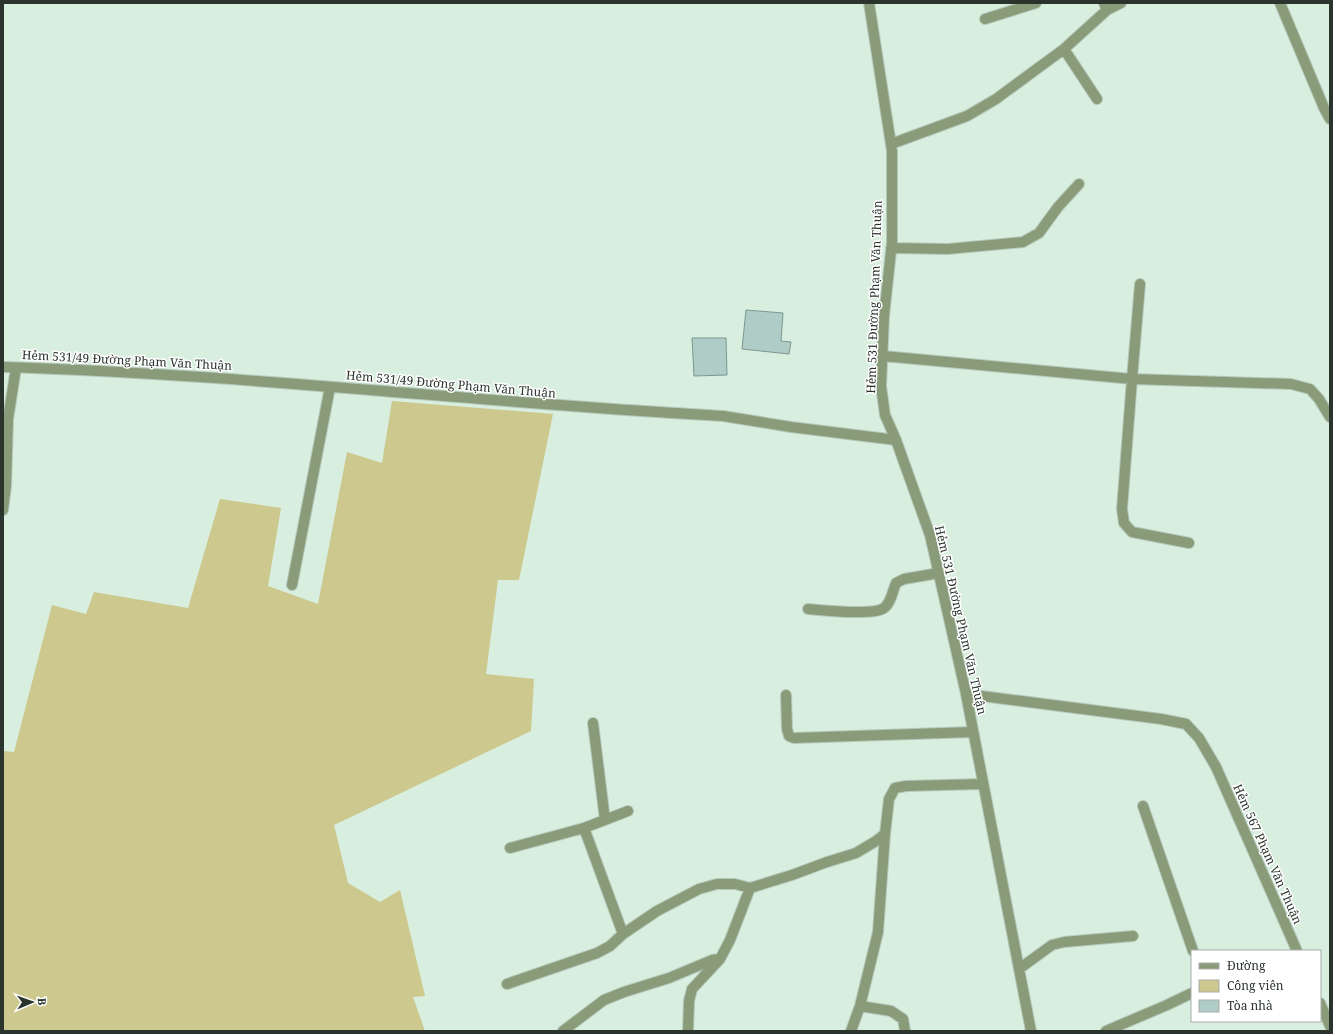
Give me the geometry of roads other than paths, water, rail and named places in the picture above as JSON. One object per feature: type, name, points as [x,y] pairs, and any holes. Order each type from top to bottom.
[{"type":"street","name":"Hẻm 531 Đường Phạm Văn Thuận","points":[[869,3],[891,144],[891,248],[884,316],[881,386],[885,415],[896,440],[930,535],[966,694],[1031,1031]]},
{"type":"street","points":[[985,19],[1036,3]]},
{"type":"street","points":[[891,144],[967,116],[996,99],[1064,49],[1106,6],[1121,3]]},
{"type":"street","points":[[1280,3],[1330,119]]},
{"type":"street","points":[[1064,49],[1098,99]]},
{"type":"street","points":[[891,248],[948,249],[1023,242],[1038,234],[1058,207],[1079,184]]},
{"type":"street","points":[[1140,284],[1122,509],[1124,523],[1132,532],[1189,543]]},
{"type":"street","points":[[883,356],[1132,379],[1291,384],[1310,389],[1319,399],[1330,417]]},
{"type":"street","name":"Hẻm 531/49 Đường Phạm Văn Thuận","points":[[3,367],[71,369],[242,379],[443,397],[723,416],[791,427],[896,440]]},
{"type":"street","points":[[3,510],[6,486],[8,419],[16,368]]},
{"type":"street","points":[[292,585],[330,387]]},
{"type":"street","points":[[808,609],[872,612],[884,608],[889,603],[896,583],[904,579],[939,573]]},
{"type":"street","name":"Hẻm 567 Phạm Văn Thuận","points":[[966,694],[1161,719],[1186,724],[1199,738],[1216,767],[1297,950]]},
{"type":"street","points":[[786,695],[787,729],[789,736],[794,738],[973,732]]},
{"type":"street","points":[[593,723],[605,820]]},
{"type":"street","points":[[851,1031],[860,1006],[878,932],[888,799],[895,788],[906,786],[983,784]]},
{"type":"street","points":[[1143,806],[1193,950]]},
{"type":"street","points":[[510,848],[584,828],[628,811]]},
{"type":"street","points":[[584,828],[623,934]]},
{"type":"street","points":[[507,984],[596,953],[610,946],[623,934],[657,911],[699,889],[717,884],[735,884],[750,888],[856,853],[885,834]]},
{"type":"street","points":[[688,1031],[689,1001],[692,989],[720,959],[730,940],[750,888]]},
{"type":"street","points":[[1019,969],[1052,945],[1064,942],[1133,936]]},
{"type":"street","points":[[563,1031],[604,1000],[669,978],[712,960],[720,959]]},
{"type":"street","points":[[1106,1031],[1191,993]]},
{"type":"street","points":[[1321,1005],[1330,1026]]},
{"type":"street","points":[[860,1006],[891,1011],[903,1019],[905,1031]]}]
